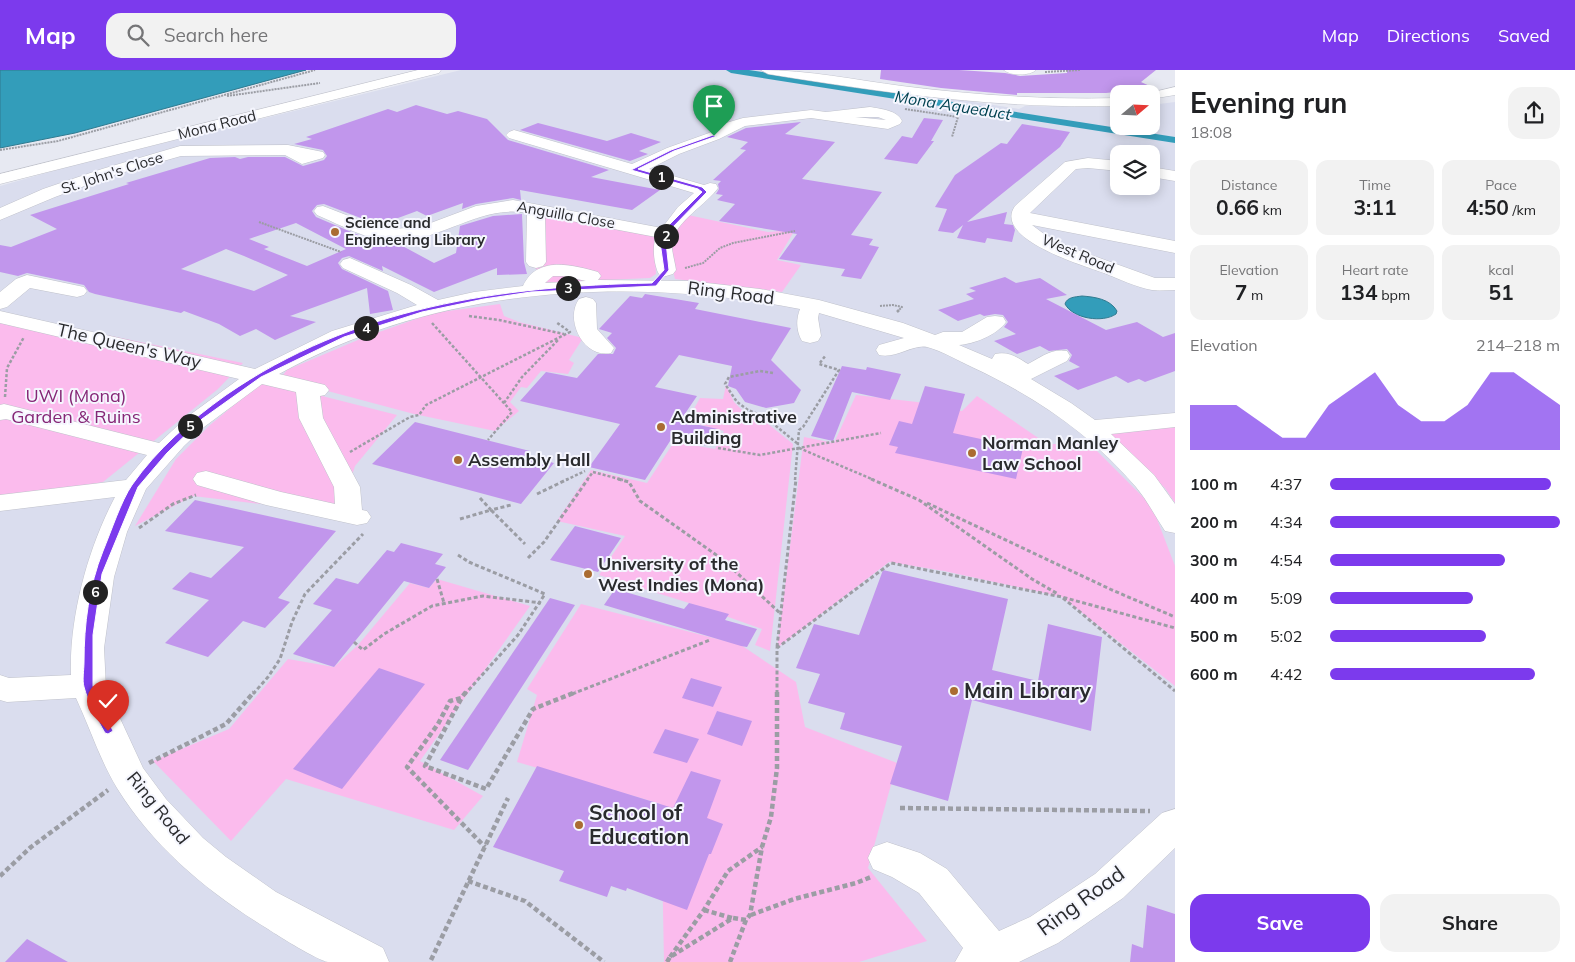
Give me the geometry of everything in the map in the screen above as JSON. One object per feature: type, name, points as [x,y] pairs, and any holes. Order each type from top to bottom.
[{"type":"street","name":"Mona Road","points":[[0,179],[434,70]]},
{"type":"street","points":[[768,70],[936,96],[985,101],[1110,102]]},
{"type":"street","points":[[786,70],[967,96],[1039,100],[1110,98]]},
{"type":"street","points":[[1011,70],[1029,70]]},
{"type":"street","points":[[1160,94],[1175,91]]},
{"type":"street","points":[[1160,98],[1175,96]]},
{"type":"street","points":[[633,170],[673,150],[714,136],[731,126],[743,122],[801,114],[827,116]]},
{"type":"street","points":[[514,135],[633,170],[707,189],[684,211],[663,242],[666,280]]},
{"type":"street","name":"St. John's Close","points":[[0,215],[23,213],[63,200],[64,194],[48,193],[108,172],[180,151],[288,150]]},
{"type":"street","points":[[1110,165],[1088,163],[1071,165],[1021,210],[1021,217],[1175,247]]},
{"type":"street","points":[[1160,174],[1175,176]]},
{"type":"street","name":"Anguilla Close","points":[[323,211],[378,233],[393,235],[424,231],[498,205],[513,205],[667,234]]},
{"type":"street","points":[[536,209],[536,262]]},
{"type":"street","name":"West Road","points":[[1021,217],[1024,227],[1037,238],[1062,251],[1153,284],[1175,284]]},
{"type":"street","points":[[350,264],[404,289],[431,312]]},
{"type":"street","name":"Ring Road","points":[[368,962],[310,933],[226,881],[171,830],[128,775],[88,686],[88,635],[98,574],[134,487],[164,452],[200,417],[259,376],[342,336],[431,312],[531,291],[588,294],[666,280],[735,301],[812,304],[881,323],[962,353],[1048,399],[1092,428],[1146,482],[1175,525]]},
{"type":"street","points":[[1153,284],[1175,294]]},
{"type":"street","points":[[12,292],[74,294],[31,324]]},
{"type":"street","points":[[588,294],[585,329],[589,337],[603,348]]},
{"type":"street","points":[[810,336],[806,318],[812,304]]},
{"type":"street","name":"The Queen's Way","points":[[0,317],[312,389],[310,418],[334,460]]},
{"type":"street","points":[[943,339],[967,338],[995,322]]},
{"type":"street","points":[[967,338],[1028,373],[1059,356]]},
{"type":"street","points":[[887,350],[919,341]]},
{"type":"street","points":[[2,412],[164,452]]},
{"type":"street","points":[[1092,428],[1175,420]]},
{"type":"street","points":[[334,460],[347,487],[357,521]]},
{"type":"street","points":[[206,479],[357,521]]},
{"type":"street","points":[[0,503],[134,487]]},
{"type":"street","points":[[0,687],[7,690],[88,686]]},
{"type":"street","name":"Ring Road","points":[[985,958],[1044,930],[1109,886],[1164,818]]},
{"type":"street","points":[[882,866],[906,865],[933,882],[985,958]]},
{"type":"path","points":[[0,150],[58,141],[315,70]]},
{"type":"path","points":[[213,98],[321,83]]},
{"type":"path","points":[[905,109],[958,117],[952,137]]},
{"type":"path","points":[[259,222],[340,252],[352,258],[350,264]]},
{"type":"path","points":[[666,280],[684,269],[702,263],[720,248],[733,243],[795,231]]},
{"type":"path","points":[[431,312],[481,377],[512,412],[488,440]]},
{"type":"path","points":[[465,316],[499,320],[564,335]]},
{"type":"path","points":[[334,460],[410,417],[419,414],[426,405],[570,332],[556,322]]},
{"type":"path","points":[[2,412],[7,368],[31,324]]},
{"type":"path","points":[[504,403],[512,388],[528,368],[564,335]]},
{"type":"path","points":[[730,962],[746,920],[750,915],[762,847],[771,817],[777,768],[777,648],[799,430],[803,427],[839,370],[819,364],[826,355]]},
{"type":"path","points":[[773,373],[760,371],[729,377],[725,384],[737,402],[748,410],[764,417],[798,446],[981,526],[1120,595],[1175,617]]},
{"type":"path","points":[[718,448],[760,455],[798,446],[881,433]]},
{"type":"path","points":[[537,494],[585,471]]},
{"type":"path","points":[[528,558],[544,542],[593,472],[629,482],[640,501],[722,559],[781,614]]},
{"type":"path","points":[[480,498],[526,544]]},
{"type":"path","points":[[919,500],[1032,580],[1062,597],[1175,691]]},
{"type":"path","points":[[460,519],[511,505]]},
{"type":"path","points":[[147,764],[226,724],[268,677],[280,660],[292,622],[304,594],[357,521]]},
{"type":"path","points":[[458,555],[469,562],[545,594],[520,632],[461,698],[425,766],[486,789],[533,709],[710,640]]},
{"type":"path","points":[[777,648],[892,563],[1062,597],[1175,628]]},
{"type":"path","points":[[436,579],[444,603]]},
{"type":"path","points":[[354,642],[363,650],[384,634],[432,606],[444,603],[483,596],[540,603]]},
{"type":"path","points":[[461,698],[450,701],[438,724],[407,767],[485,846]]},
{"type":"path","points":[[0,876],[31,847],[111,788]]},
{"type":"path","points":[[430,960],[508,798]]},
{"type":"path","points":[[900,808],[1164,818]]},
{"type":"path","points":[[668,959],[704,910],[728,871],[762,847]]},
{"type":"path","points":[[750,915],[794,899],[856,883],[882,866]]},
{"type":"path","points":[[468,881],[525,900],[604,962]]},
{"type":"path","points":[[704,910],[746,920]]},
{"type":"path","points":[[668,959],[733,918]]},
{"type":"shaded area","name":"University of the West Indies (Mona)","points":[[461,70],[766,70],[1019,109],[1025,106],[1110,107],[1110,135],[1160,135],[1160,104],[1175,102],[1175,962],[0,962],[0,186],[74,165]]},
{"type":"green space","points":[[538,211],[654,234],[656,274],[650,278],[537,283],[540,272],[535,268],[541,261]]},
{"type":"green space","points":[[688,215],[768,232],[792,230],[793,233],[777,260],[801,265],[782,292],[675,279],[666,241]]},
{"type":"green space","points":[[500,304],[504,316],[519,322],[583,338],[569,360],[574,363],[568,374],[541,371],[527,388],[521,387],[510,402],[519,411],[495,431],[414,414],[290,381],[283,375],[287,370],[365,337],[433,313]]},
{"type":"green space","name":"UWI (Mona) Garden & Ruins","points":[[0,313],[243,363],[218,389],[103,482],[0,503]]},
{"type":"green space","points":[[263,381],[397,415],[355,466],[340,513],[270,503],[261,504],[193,496],[135,526],[176,459],[210,425]]},
{"type":"green space","points":[[726,385],[734,402],[746,414],[762,419],[793,444],[770,651],[755,645],[762,629],[689,603],[599,575],[625,536],[557,521],[591,470],[647,483],[674,442],[715,449],[724,431],[687,421],[700,398],[723,399]]},
{"type":"green space","points":[[856,395],[917,402],[962,411],[977,396],[1047,444],[1090,444],[1152,506],[1175,566],[1175,686],[1062,597],[944,571],[889,562],[777,648],[804,437],[834,443]]},
{"type":"green space","points":[[1175,423],[1175,503],[1165,488],[1104,431]]},
{"type":"green space","points":[[437,579],[530,606],[420,761],[483,796],[454,830],[286,779],[231,841],[153,761],[229,729],[288,659],[334,667],[358,645],[410,583],[429,588]]},
{"type":"green space","points":[[581,604],[741,645],[796,682],[805,727],[897,763],[868,868],[927,941],[859,962],[664,962],[661,804],[517,762],[537,695],[527,689]]},
{"type":"water","points":[[0,70],[306,70],[75,133],[0,148]]},
{"type":"water","points":[[1082,296],[1106,301],[1114,307],[1117,311],[1116,314],[1104,318],[1089,318],[1075,313],[1065,304],[1069,299]]},
{"type":"building","points":[[881,70],[959,70],[1005,73],[1020,76],[1067,73],[1067,70],[1156,70],[1141,82],[1148,85],[1110,85],[1110,93],[1106,93],[1017,93],[1017,95],[941,88],[880,79]]},
{"type":"building","points":[[416,105],[447,114],[458,111],[487,119],[508,140],[609,170],[591,177],[660,190],[632,210],[520,190],[521,200],[513,198],[476,204],[462,209],[463,203],[427,216],[417,211],[379,225],[324,204],[317,205],[312,211],[316,217],[363,237],[397,243],[434,263],[456,253],[460,226],[493,216],[522,214],[524,262],[527,274],[497,275],[497,268],[434,292],[382,266],[383,271],[349,256],[342,258],[338,263],[342,269],[388,291],[393,310],[370,314],[367,288],[290,316],[316,322],[275,340],[256,329],[240,336],[219,324],[184,311],[181,313],[95,294],[89,292],[84,285],[27,273],[18,276],[0,272],[0,245],[11,247],[57,229],[30,215],[129,184],[126,183],[210,158],[285,157],[303,166],[324,160],[327,156],[323,150],[294,144],[312,139],[306,137],[388,109],[397,112]],"holes":[[[296,223],[346,249],[307,266],[264,249],[269,247],[249,239]],[[226,249],[244,256],[288,275],[254,291],[181,269]]]},
{"type":"building","points":[[924,118],[943,120],[931,141],[934,141],[917,164],[884,159],[902,136],[912,138]]},
{"type":"building","points":[[801,122],[785,134],[835,142],[802,179],[882,192],[851,235],[873,239],[869,245],[879,247],[861,279],[841,276],[845,269],[779,259],[797,234],[719,221],[735,204],[717,200],[723,195],[716,194],[719,189],[718,184],[721,181],[713,180],[746,150],[740,149],[748,142],[727,137],[746,128]]},
{"type":"building","points":[[538,123],[607,141],[631,133],[661,142],[639,151],[648,154],[630,161],[520,130]]},
{"type":"building","points":[[1022,124],[1070,132],[1060,147],[967,222],[1007,212],[1004,224],[1013,225],[1015,230],[1012,242],[987,238],[985,243],[957,238],[963,225],[953,233],[938,231],[947,209],[935,207],[955,175],[1001,143],[1007,144]]},
{"type":"building","points":[[1005,277],[1016,283],[1040,278],[1067,295],[1046,299],[1106,330],[1137,322],[1163,337],[1175,333],[1175,371],[1145,382],[1139,379],[1128,383],[1116,376],[1078,390],[1054,376],[1080,367],[1069,361],[1072,355],[1067,349],[1049,351],[1040,346],[1017,354],[994,341],[1016,334],[1004,327],[1008,322],[1003,315],[984,316],[980,314],[958,321],[938,310],[974,299],[966,294],[976,291],[969,288]]},
{"type":"building","points":[[645,294],[699,303],[695,309],[791,328],[771,360],[801,390],[794,403],[766,408],[745,402],[736,389],[728,386],[732,366],[679,355],[655,387],[697,396],[680,421],[718,429],[708,446],[672,438],[645,480],[589,467],[620,424],[520,401],[546,372],[577,378],[598,354],[613,354],[616,348],[607,338],[612,333],[599,329],[630,296],[642,298]]},
{"type":"building","points":[[842,366],[866,370],[867,367],[901,374],[890,400],[852,392],[833,441],[811,436]]},
{"type":"building","points":[[925,386],[965,394],[953,433],[1023,448],[1016,479],[895,453],[898,447],[889,445],[899,421],[912,424]]},
{"type":"building","name":"Assembly Hall","points":[[415,422],[530,451],[526,456],[554,463],[521,504],[372,464]]},
{"type":"building","points":[[195,500],[336,531],[278,598],[290,602],[265,628],[243,621],[208,657],[165,643],[209,600],[172,589],[190,572],[211,578],[244,547],[165,531]]},
{"type":"building","points":[[575,526],[621,538],[598,572],[550,560]]},
{"type":"building","points":[[401,543],[443,554],[435,564],[446,567],[429,588],[404,581],[334,667],[293,654],[332,610],[313,604],[336,578],[358,584],[387,550],[394,552]]},
{"type":"building","name":"Main Library","points":[[883,570],[1008,599],[992,670],[1038,681],[1048,624],[1102,637],[1091,731],[972,700],[948,801],[890,784],[902,746],[840,729],[845,713],[808,703],[820,674],[796,668],[814,624],[859,635]]},
{"type":"building","points":[[615,589],[684,609],[689,603],[729,614],[725,620],[757,629],[747,647],[741,646],[604,605]]},
{"type":"building","points":[[550,598],[575,605],[468,770],[440,760]]},
{"type":"building","points":[[379,668],[425,684],[342,789],[293,769]]},
{"type":"building","points":[[691,678],[722,687],[713,707],[682,698]]},
{"type":"building","points":[[717,711],[752,721],[742,746],[707,734]]},
{"type":"building","points":[[665,729],[699,739],[687,763],[653,753]]},
{"type":"building","name":"School of Education","points":[[537,766],[673,808],[691,771],[721,780],[707,818],[723,824],[687,910],[627,888],[626,891],[611,886],[607,897],[559,881],[564,871],[493,847]]},
{"type":"building","points":[[1147,905],[1175,914],[1175,962],[1130,962],[1132,944],[1143,948]]},
{"type":"building","points":[[27,939],[68,962],[5,962]]},
{"type":"waterway","name":"Mona Aqueduct","points":[[731,70],[1175,140]]},
{"type":"place","name":"Science and Engineering Library","points":[[335,232]]},
{"type":"place","name":"Administrative Building","points":[[661,427]]},
{"type":"place","name":"Norman Manley Law School","points":[[972,453]]},
{"type":"place","name":"Assembly Hall","points":[[458,460]]},
{"type":"place","name":"University of the West Indies (Mona)","points":[[588,574]]},
{"type":"place","name":"Main Library","points":[[954,691]]},
{"type":"place","name":"School of Education","points":[[579,825]]},
{"type":"route","points":[[108,731],[88,686],[88,635],[98,574],[134,487],[164,452],[200,417],[259,376],[288,360],[342,336],[420,310],[484,297],[592,286],[654,285],[666,270],[663,242],[670,227],[705,192],[700,188],[633,170],[673,150],[714,136]]}]
